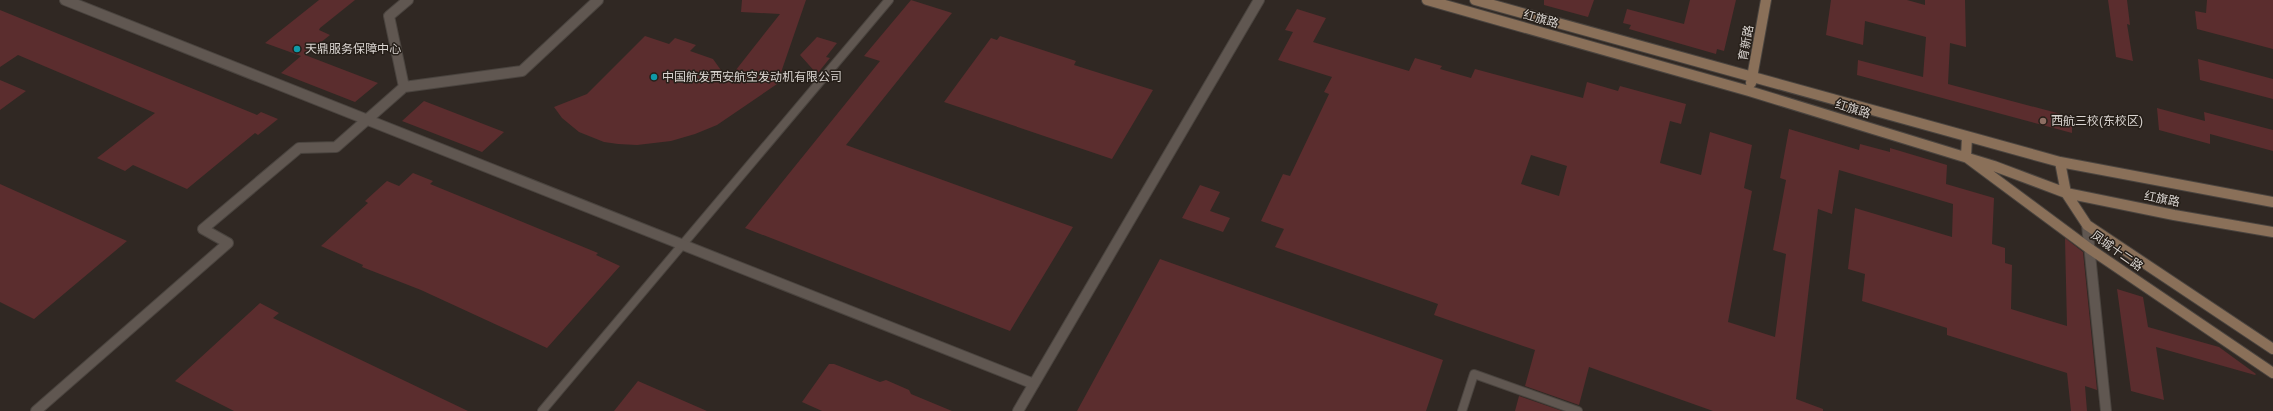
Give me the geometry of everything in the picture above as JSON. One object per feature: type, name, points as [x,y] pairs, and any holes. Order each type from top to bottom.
[{"type":"main road","name":"红旗路","points":[[1427,0],[1749,91],[1966,157],[2066,193],[2174,215],[2273,232]]},
{"type":"main road","name":"红旗路","points":[[1475,0],[2060,162],[2273,202]]},
{"type":"main road","name":"育新路","points":[[1749,91],[1766,0]]},
{"type":"main road","points":[[1966,157],[1967,137]]},
{"type":"main road","name":"凤城十二路","points":[[1966,157],[2090,249],[2273,373]]},
{"type":"main road","name":"凤城十二路","points":[[2060,162],[2066,193],[2087,224],[2273,349]]},
{"type":"street","points":[[65,0],[1034,384]]},
{"type":"street","points":[[404,87],[389,16],[408,0]]},
{"type":"street","points":[[36,411],[228,243],[203,229],[299,148],[336,147],[404,87],[522,71],[598,0]]},
{"type":"street","points":[[1018,411],[1259,0]]},
{"type":"street","points":[[2087,224],[2106,411]]},
{"type":"lane","points":[[542,411],[889,0]]},
{"type":"lane","points":[[1462,411],[1474,374],[1578,411]]},
{"type":"building","name":"天鼎服务保障中心","points":[[319,0],[355,0],[320,28],[319,30],[330,35],[305,55],[378,83],[355,102],[281,73],[301,56],[265,43]]},
{"type":"building","name":"中国航发西安航空发动机有限公司","points":[[742,0],[806,0],[777,84],[717,125],[695,134],[671,141],[637,145],[618,144],[604,142],[579,132],[562,118],[554,107],[587,94],[645,36],[669,44],[675,38],[696,45],[690,51],[713,59],[728,80],[780,14],[741,12]]},
{"type":"building","points":[[911,0],[952,13],[846,145],[1073,227],[1010,331],[745,228],[880,61],[864,56]]},
{"type":"building","points":[[1544,0],[1594,0],[1588,17],[1544,5]]},
{"type":"building","points":[[1690,0],[1736,0],[1724,51],[1717,49],[1716,54],[1629,29],[1631,25],[1623,23],[1627,9],[1684,24]]},
{"type":"building","points":[[1831,0],[1907,0],[1925,5],[1925,0],[1965,0],[1966,47],[1950,43],[1948,84],[2072,117],[2072,133],[1857,75],[1858,60],[1923,77],[1926,37],[1865,21],[1863,45],[1826,35]]},
{"type":"building","points":[[2108,0],[2127,0],[2130,25],[2127,24],[2133,61],[2116,57]]},
{"type":"building","points":[[2207,0],[2273,0],[2273,49],[2197,29],[2195,11],[2206,13]]},
{"type":"building","points":[[1297,9],[1326,18],[1313,42],[1409,71],[1415,58],[1442,66],[1440,69],[1471,78],[1475,69],[1583,98],[1587,82],[1618,91],[1620,86],[1686,104],[1681,124],[1670,121],[1660,163],[1701,175],[1710,132],[1752,145],[1744,188],[1752,191],[1728,322],[1775,337],[1786,254],[1773,250],[1786,180],[1780,178],[1789,129],[1859,150],[1860,144],[1890,152],[1890,148],[1947,165],[1946,184],[1994,198],[1992,244],[2005,248],[2005,263],[2012,265],[2011,309],[2067,326],[2065,238],[2083,252],[2097,390],[2085,386],[2087,411],[2071,411],[2067,373],[1947,335],[1947,328],[1862,301],[1865,274],[1848,269],[1855,208],[1952,237],[1953,204],[1839,170],[1832,214],[1818,209],[1796,399],[1823,409],[1823,411],[1713,411],[1589,367],[1579,405],[1525,386],[1535,350],[1434,315],[1438,304],[1275,247],[1284,229],[1261,221],[1283,174],[1290,176],[1329,94],[1324,92],[1332,77],[1278,60],[1293,32],[1285,30]],"holes":[[[1531,155],[1567,166],[1559,196],[1521,184]]]},
{"type":"building","points":[[0,10],[257,115],[261,112],[278,119],[258,135],[255,133],[187,189],[133,165],[125,171],[97,158],[155,113],[18,55],[0,67]]},
{"type":"building","points":[[1000,36],[1076,61],[1074,65],[1153,90],[1112,159],[944,102],[991,38],[997,40]]},
{"type":"building","points":[[817,37],[837,43],[826,57],[830,58],[817,74],[800,55]]},
{"type":"building","points":[[2198,59],[2273,79],[2273,99],[2200,80]]},
{"type":"building","points":[[0,80],[26,91],[0,110]]},
{"type":"building","points":[[424,101],[504,132],[482,152],[402,121]]},
{"type":"building","points":[[2157,108],[2205,121],[2204,112],[2273,130],[2273,151],[2210,134],[2210,144],[2159,130]]},
{"type":"building","points":[[413,173],[433,181],[430,184],[598,253],[596,255],[620,266],[547,348],[421,290],[362,267],[363,265],[321,246],[368,203],[365,201],[387,181],[399,186]]},
{"type":"building","points":[[0,184],[127,241],[34,319],[0,302]]},
{"type":"building","points":[[1200,185],[1220,192],[1210,211],[1230,218],[1223,232],[1182,218]]},
{"type":"building","points":[[1160,259],[1443,360],[1426,411],[1077,411]]},
{"type":"building","points":[[2117,289],[2143,297],[2148,327],[2219,347],[2256,374],[2255,375],[2156,347],[2164,400],[2131,391]]},
{"type":"building","points":[[260,303],[279,313],[273,318],[468,411],[234,411],[175,381]]},
{"type":"building","points":[[829,364],[834,364],[880,382],[886,380],[909,390],[911,394],[952,411],[822,411],[802,402]]},
{"type":"building","points":[[638,381],[707,411],[614,411]]},
{"type":"building","points":[[1519,396],[1562,411],[1515,411]]},
{"type":"place","name":"天鼎服务保障中心","points":[[297,49]]},
{"type":"place","name":"中国航发西安航空发动机有限公司","points":[[654,77]]},
{"type":"place","name":"西航三校(东校区)","points":[[2043,121]]}]
